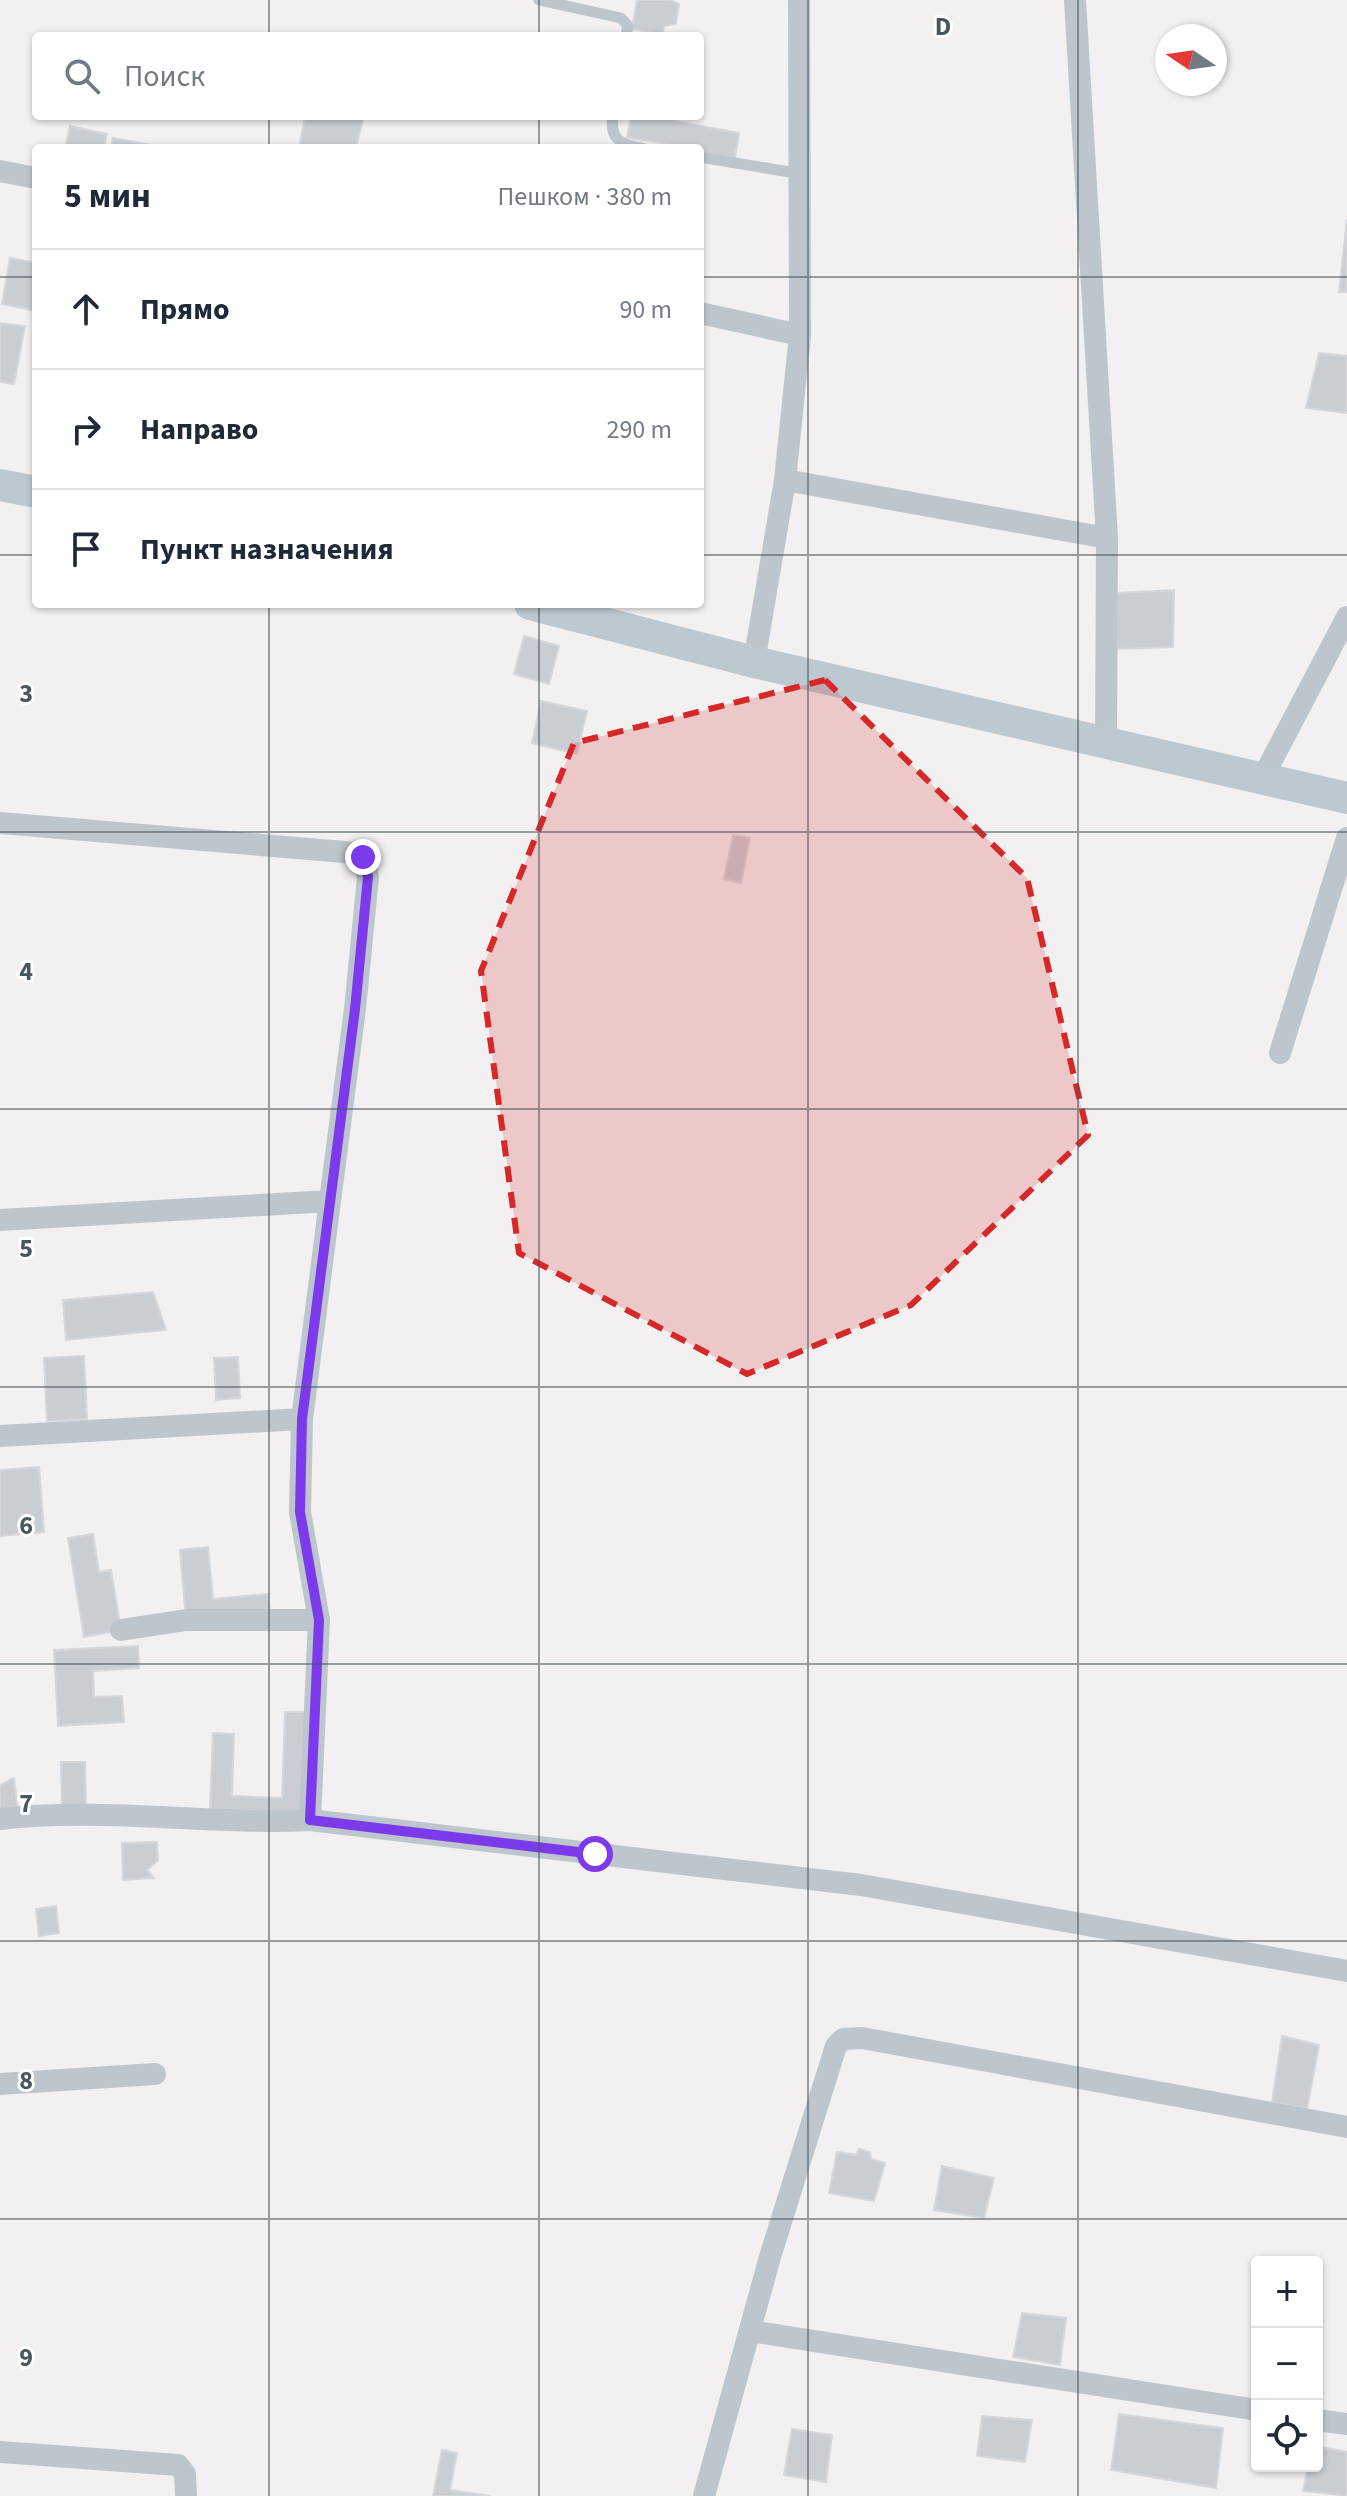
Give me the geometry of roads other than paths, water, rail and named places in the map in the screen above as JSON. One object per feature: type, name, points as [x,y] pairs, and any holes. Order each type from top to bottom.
[{"type":"street","points":[[754,662],[785,480],[800,335],[799,0]]},
{"type":"street","points":[[1075,0],[1107,538],[1106,743]]},
{"type":"street","points":[[0,171],[32,177]]},
{"type":"street","points":[[704,314],[800,335]]},
{"type":"street","points":[[785,480],[1107,538]]},
{"type":"street","points":[[0,485],[32,491]]},
{"type":"street","points":[[545,608],[754,662],[1347,798]]},
{"type":"street","points":[[1263,777],[1347,617]]},
{"type":"street","points":[[0,823],[356,853],[363,857],[368,877],[355,1009],[302,1419],[300,1512],[319,1620],[310,1820]]},
{"type":"street","points":[[1280,1053],[1347,838]]},
{"type":"street","points":[[0,1220],[330,1201]]},
{"type":"street","points":[[0,1436],[302,1419]]},
{"type":"street","points":[[121,1630],[186,1620],[319,1620]]},
{"type":"street","points":[[0,1819],[44,1815],[247,1823],[310,1820],[861,1885],[1347,1971]]},
{"type":"street","points":[[704,2496],[784,2209],[836,2046],[843,2039],[862,2038],[1347,2127]]},
{"type":"street","points":[[0,2084],[155,2074]]},
{"type":"street","points":[[750,2331],[1251,2409]]},
{"type":"street","points":[[1323,2421],[1347,2424]]},
{"type":"street","points":[[0,2452],[178,2465],[185,2474],[186,2496]]},
{"type":"lane","points":[[539,0],[621,18],[628,26],[627,32]]},
{"type":"lane","points":[[613,120],[613,135],[618,142],[626,144]]},
{"type":"lane","points":[[704,158],[801,174]]}]
